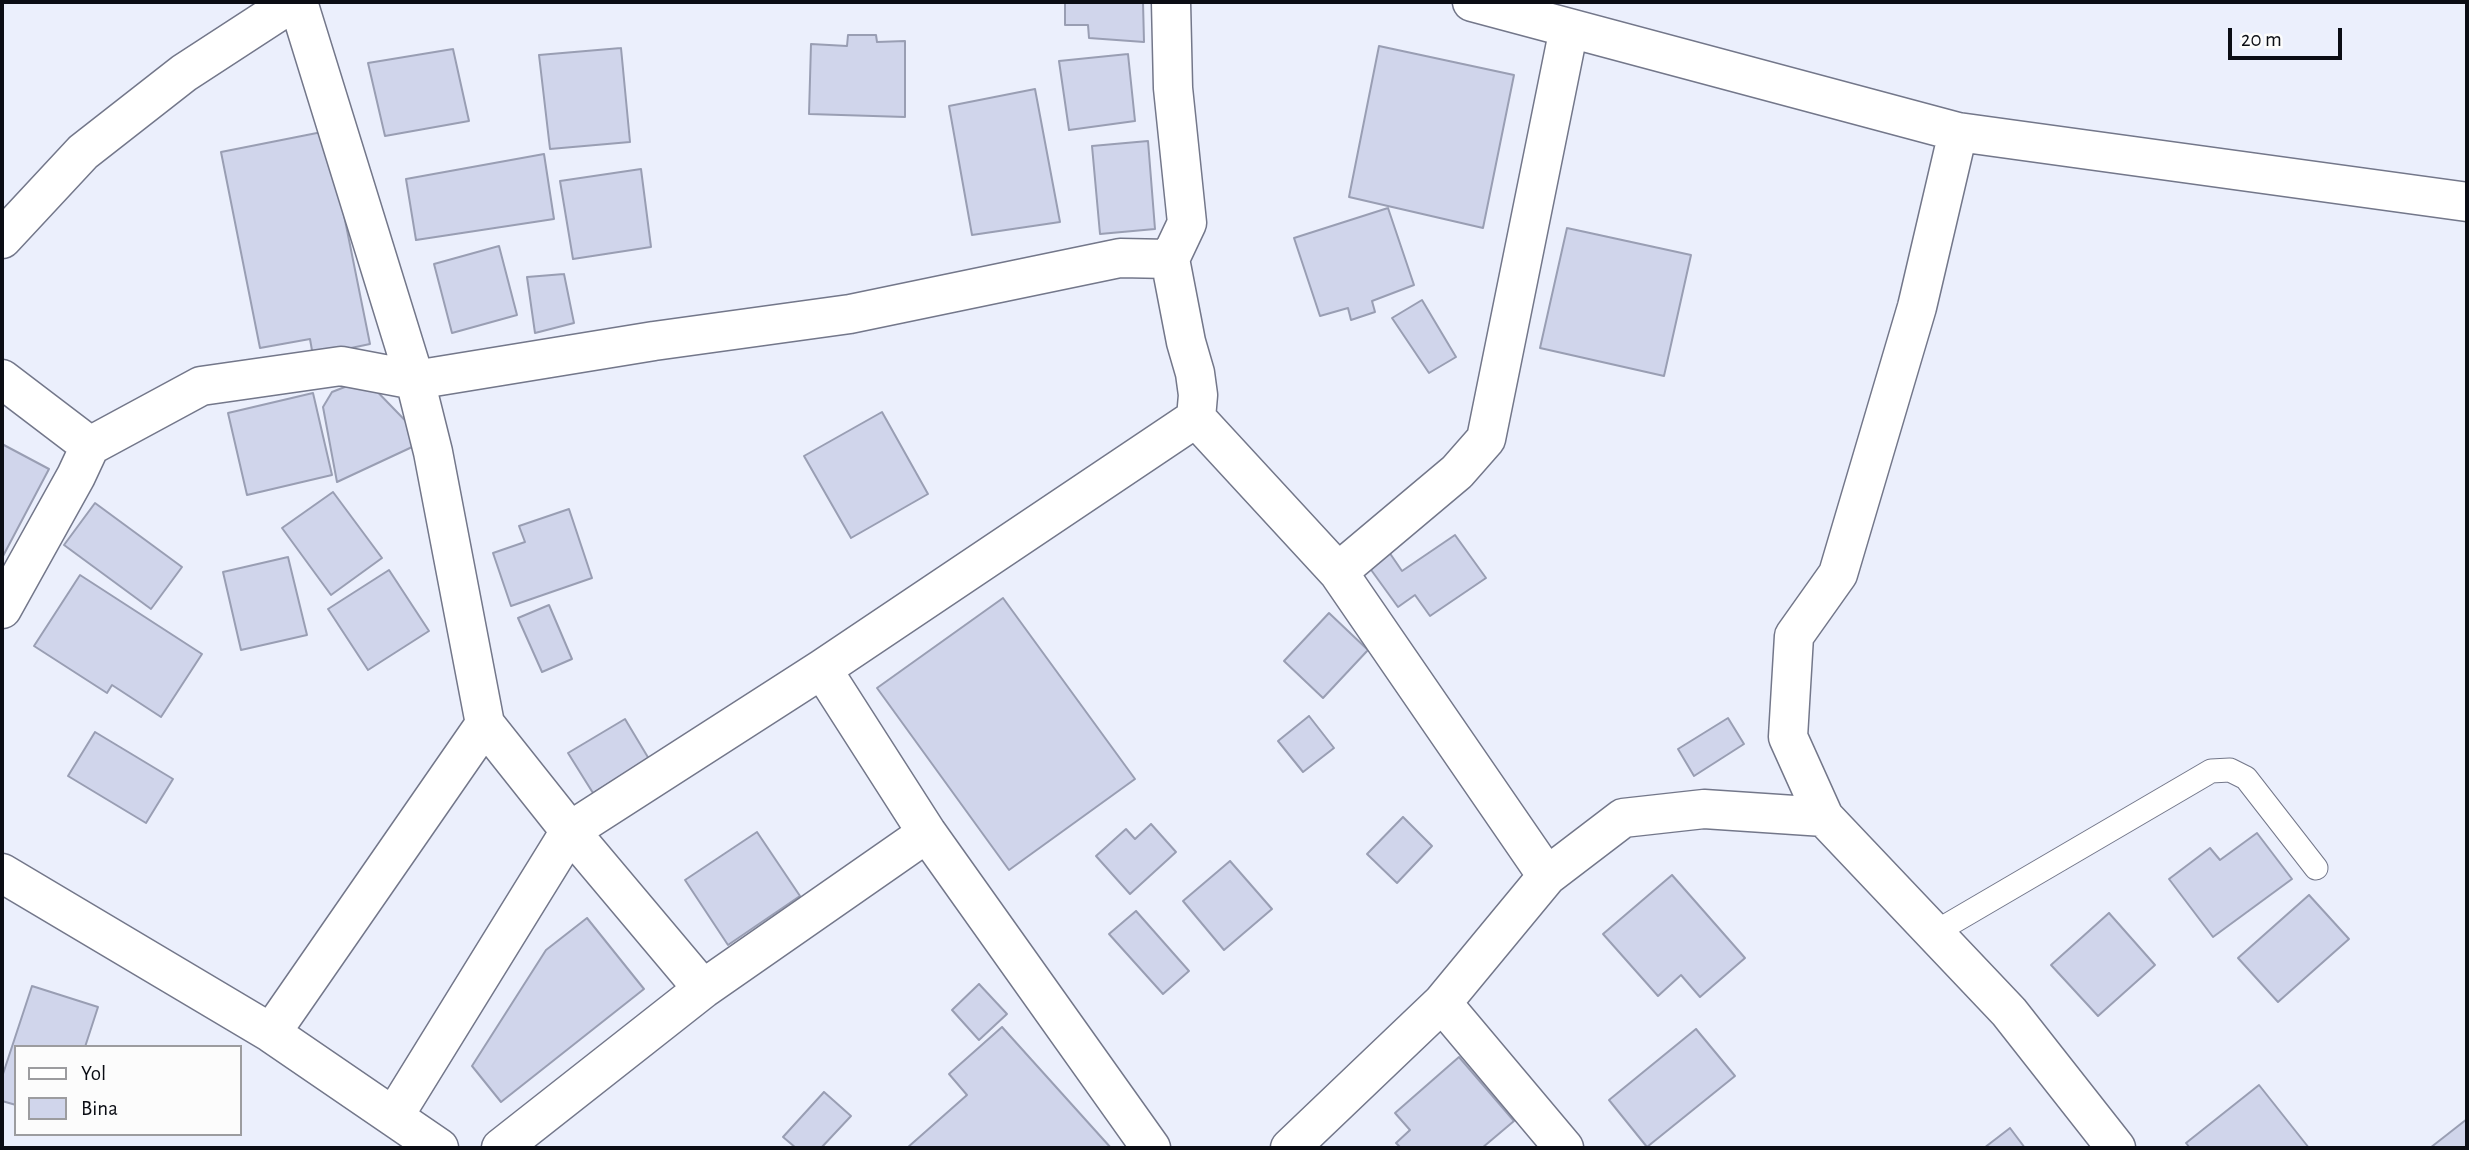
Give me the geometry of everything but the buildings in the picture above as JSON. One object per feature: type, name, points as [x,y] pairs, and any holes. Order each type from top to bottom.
[{"type":"street","points":[[2,239],[83,152],[184,73],[293,2]]},
{"type":"street","points":[[298,2],[415,380],[433,452],[485,724],[570,831],[703,989]]},
{"type":"street","points":[[1171,2],[1172,88],[1187,223],[1170,260],[1195,373],[1198,395],[1196,418],[1338,572],[1547,876]]},
{"type":"street","points":[[1472,2],[1958,132],[2467,202]]},
{"type":"street","points":[[1338,572],[1457,472],[1486,439],[1569,28]]},
{"type":"street","points":[[1958,132],[1917,307],[1838,574],[1794,636],[1788,737],[1824,817],[2009,1012],[2116,1148]]},
{"type":"street","points":[[2,609],[90,446],[201,386],[341,366],[415,380],[654,341],[850,314],[1120,258],[1170,260]]},
{"type":"street","points":[[2,379],[90,446]]},
{"type":"street","points":[[394,1116],[570,831],[822,669],[1196,418]]},
{"type":"street","points":[[822,669],[927,833],[1151,1148]]},
{"type":"street","points":[[271,1033],[485,724]]},
{"type":"street","points":[[1290,1148],[1442,1003],[1547,876],[1623,818],[1704,809],[1824,817]]},
{"type":"street","points":[[501,1148],[703,989],[927,833]]},
{"type":"street","points":[[2,873],[271,1033],[439,1148]]},
{"type":"street","points":[[1442,1003],[1564,1148]]},
{"type":"lane","points":[[1934,933],[2211,771],[2221,769],[2230,770],[2246,778],[2316,868]]}]
